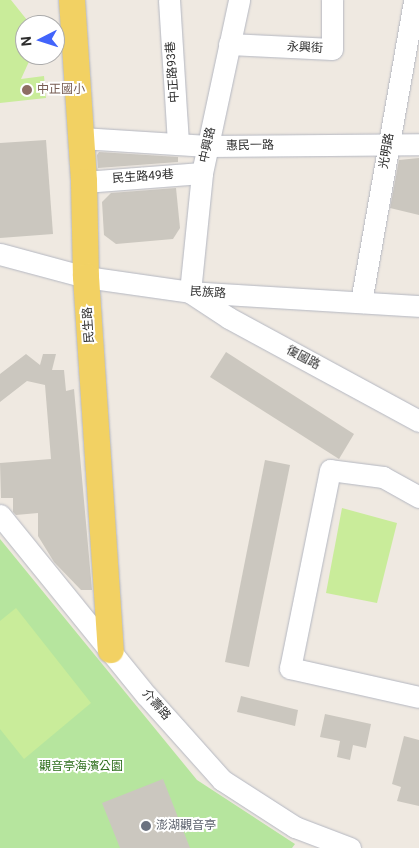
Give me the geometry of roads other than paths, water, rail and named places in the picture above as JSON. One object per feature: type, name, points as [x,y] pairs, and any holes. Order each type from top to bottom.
[{"type":"main road","name":"民生路","points":[[72,0],[84,182],[86,277],[111,650]]},
{"type":"street","name":"中正路93巷","points":[[169,0],[178,144]]},
{"type":"street","name":"中興路","points":[[190,292],[202,173],[239,0]]},
{"type":"street","name":"永興街","points":[[229,44],[332,49],[332,0]]},
{"type":"street","name":"光明路","points":[[361,302],[414,0]]},
{"type":"street","name":"惠民一路","points":[[81,138],[208,146],[419,144]]},
{"type":"street","name":"民生路49巷","points":[[84,182],[202,173]]},
{"type":"street","name":"民族路","points":[[0,254],[86,277],[190,292],[419,306]]},
{"type":"street","name":"復國路","points":[[190,292],[229,318],[419,421]]},
{"type":"street","points":[[419,497],[383,477],[330,470],[290,668],[419,697]]},
{"type":"street","name":"介壽路","points":[[0,515],[146,695],[222,780],[294,827],[350,848]]},
{"type":"place","name":"中正國小","points":[[27,90]]},
{"type":"place","name":"澎湖觀音亭","points":[[146,826]]},
{"type":"park label","name":"觀音亭海濱公園","points":[[81,767]]}]
